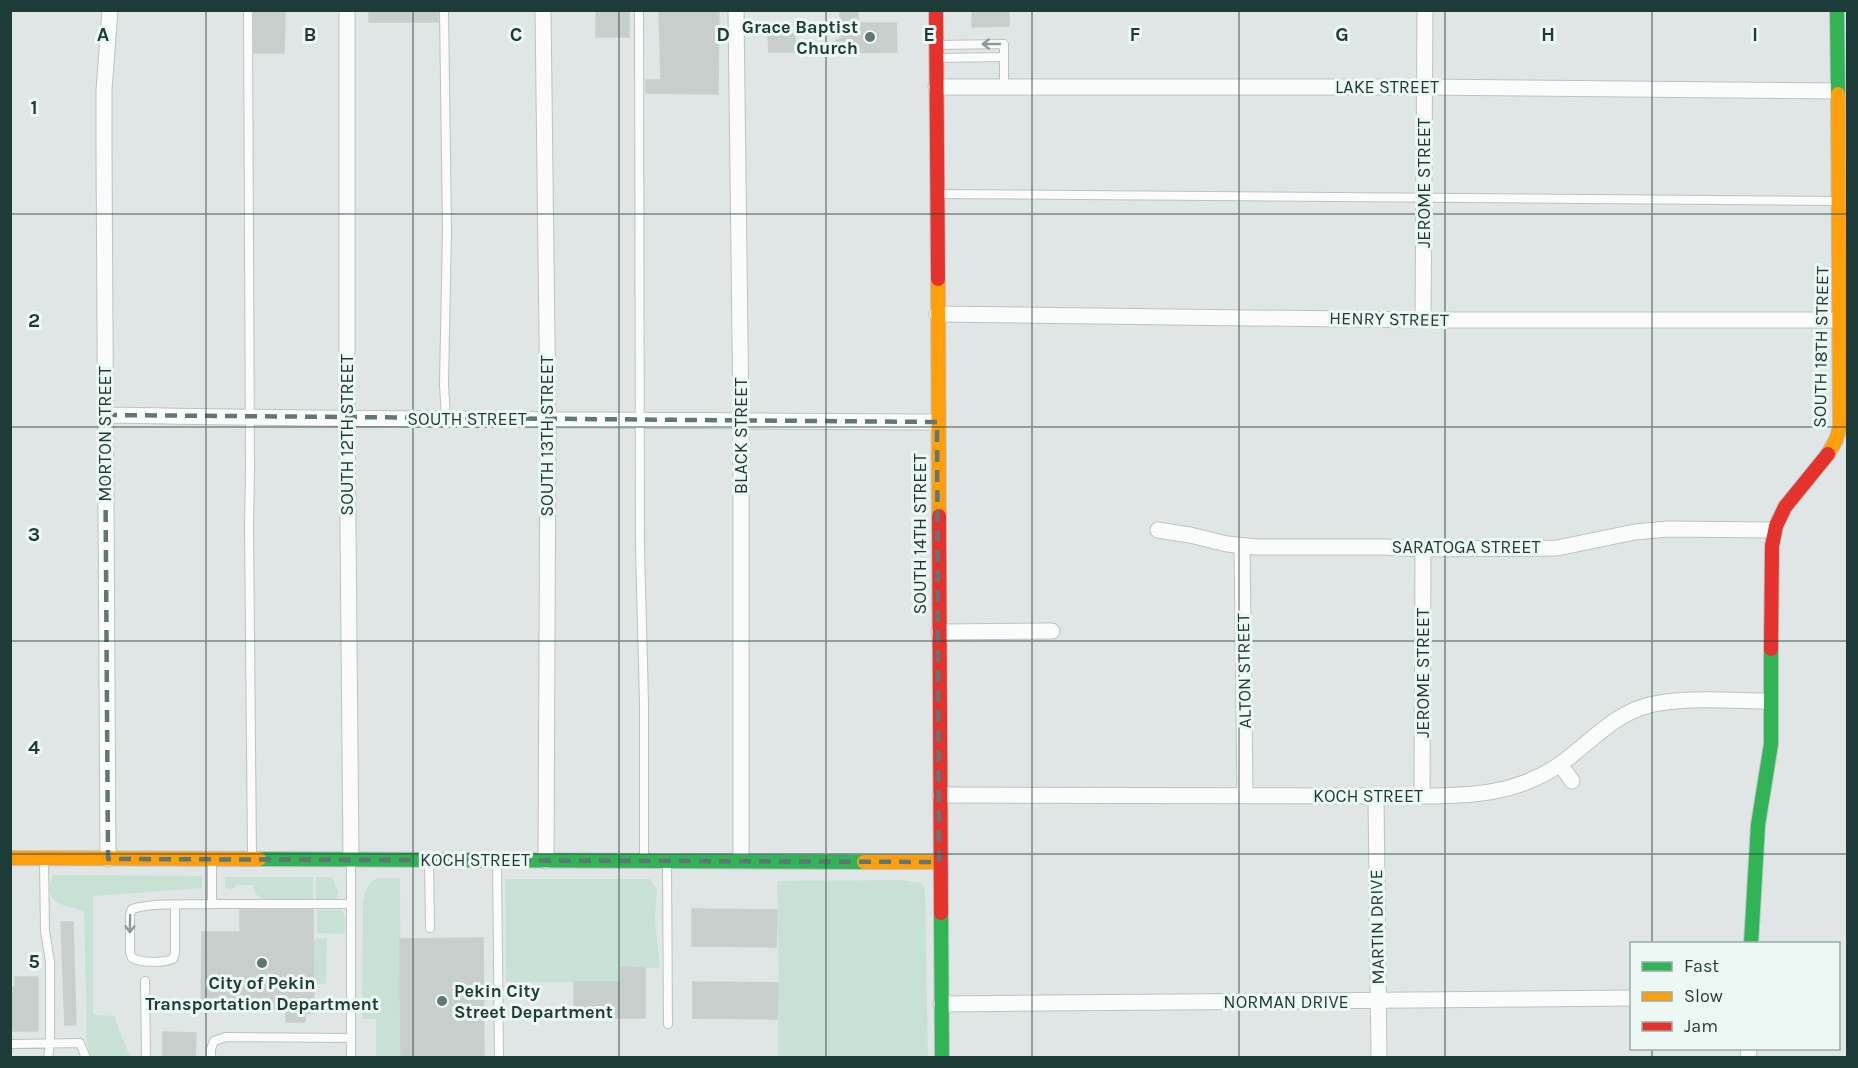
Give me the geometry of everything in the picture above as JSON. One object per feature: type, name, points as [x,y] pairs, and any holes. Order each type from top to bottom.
[{"type":"street","name":"MORTON STREET","points":[[108,859],[104,113],[110,10]]},
{"type":"street","name":"SOUTH 12TH STREET","points":[[347,10],[347,419],[351,859]]},
{"type":"street","name":"SOUTH 13TH STREET","points":[[543,10],[548,418],[546,861]]},
{"type":"street","name":"BLACK STREET","points":[[736,10],[741,420],[741,861]]},
{"type":"street","name":"SOUTH 14TH STREET","points":[[936,10],[939,862],[942,1058]]},
{"type":"street","name":"JEROME STREET","points":[[1423,320],[1425,10]]},
{"type":"street","name":"SOUTH 18TH STREET","points":[[1751,942],[1758,825],[1771,744],[1771,562],[1774,530],[1783,511],[1837,439],[1840,419],[1840,320],[1844,252],[1839,201],[1837,10]]},
{"type":"street","name":"LAKE STREET","points":[[936,87],[1424,87],[1838,91]]},
{"type":"street","name":"HENRY STREET","points":[[937,314],[1423,320],[1840,320]]},
{"type":"street","name":"SOUTH STREET","points":[[105,416],[937,422]]},
{"type":"street","name":"SARATOGA STREET","points":[[1158,530],[1242,546],[1423,549],[1557,548],[1635,532],[1668,529],[1774,530]]},
{"type":"street","name":"ALTON STREET","points":[[1242,546],[1245,795]]},
{"type":"street","name":"JEROME STREET","points":[[1422,796],[1423,549]]},
{"type":"street","points":[[939,632],[1052,631]]},
{"type":"street","name":"KOCH STREET","points":[[940,795],[1422,796],[1476,794],[1511,788],[1536,778],[1560,764],[1619,718],[1645,706],[1664,702],[1770,701]]},
{"type":"street","points":[[1560,764],[1572,781]]},
{"type":"street","name":"MARTIN DRIVE","points":[[1376,796],[1379,1058]]},
{"type":"street","name":"KOCH STREET","points":[[10,858],[939,862]]},
{"type":"street","name":"NORMAN DRIVE","points":[[941,1004],[1630,998]]},
{"type":"lane","points":[[248,10],[252,859]]},
{"type":"lane","points":[[444,10],[447,230],[444,384],[446,419]]},
{"type":"lane","points":[[639,10],[644,861]]},
{"type":"lane","points":[[936,51],[1004,44],[1004,87]]},
{"type":"lane","points":[[936,51],[1004,57]]},
{"type":"lane","points":[[937,194],[1839,201]]},
{"type":"lane","points":[[44,858],[45,931],[50,962],[48,1058]]},
{"type":"lane","points":[[212,859],[212,904]]},
{"type":"lane","points":[[351,859],[351,1058]]},
{"type":"lane","points":[[429,860],[430,928]]},
{"type":"lane","points":[[497,860],[499,1058]]},
{"type":"lane","points":[[668,861],[668,1024]]},
{"type":"lane","points":[[175,905],[173,959],[138,961],[132,958],[130,925],[132,909],[140,906],[175,905],[212,904],[351,904]]},
{"type":"lane","points":[[145,981],[146,1058]]},
{"type":"lane","points":[[211,1058],[214,1041],[226,1037],[351,1038]]},
{"type":"lane","points":[[10,1044],[80,1043],[86,1058]]},
{"type":"highlighted area","points":[[105,415],[937,422],[939,862],[108,859]]},
{"type":"green space","points":[[53,875],[202,876],[202,888],[93,896],[93,1015],[114,1016],[130,1057],[90,1057],[87,1042],[84,911],[62,905],[52,898],[50,885]]},
{"type":"green space","points":[[225,877],[313,877],[313,901],[265,900],[256,894],[253,885],[225,888]]},
{"type":"green space","points":[[316,877],[332,877],[339,892],[336,899],[316,901]]},
{"type":"green space","points":[[379,878],[400,878],[401,1057],[376,1057],[376,1019],[362,1019],[363,902],[370,884]]},
{"type":"green space","points":[[505,879],[650,879],[657,889],[655,920],[660,968],[621,967],[621,982],[506,982]]},
{"type":"green space","points":[[901,880],[922,883],[925,890],[928,1057],[778,1057],[777,881]]},
{"type":"green space","points":[[317,910],[342,910],[345,916],[345,934],[317,933]]},
{"type":"green space","points":[[317,938],[327,938],[326,984],[313,984],[313,941]]},
{"type":"building","points":[[254,10],[285,10],[284,53],[254,53]]},
{"type":"building","points":[[369,10],[438,10],[438,22],[369,22]]},
{"type":"building","points":[[629,10],[629,37],[596,37],[596,11]]},
{"type":"building","points":[[659,10],[719,10],[718,94],[646,93],[646,80],[661,80]]},
{"type":"building","points":[[840,10],[858,10],[858,23],[896,23],[897,52],[836,53],[836,40],[840,40]]},
{"type":"building","points":[[972,10],[1009,10],[1009,26],[972,27]]},
{"type":"building","points":[[768,34],[795,34],[795,52],[769,52]]},
{"type":"building","points":[[692,909],[777,910],[776,947],[692,946]]},
{"type":"building","points":[[240,910],[313,910],[314,1013],[305,1013],[305,1022],[286,1022],[286,1009],[201,1009],[202,932],[240,932]]},
{"type":"building","points":[[61,922],[73,922],[76,1025],[65,1025]]},
{"type":"building","points":[[483,938],[484,1058],[401,1058],[400,939]]},
{"type":"building","points":[[621,967],[645,968],[645,1018],[574,1018],[574,982],[621,982]]},
{"type":"building","points":[[15,977],[38,977],[38,1031],[10,1031],[10,987],[15,987]]},
{"type":"building","points":[[693,982],[778,983],[777,1019],[693,1018]]},
{"type":"building","points":[[163,1032],[196,1033],[195,1058],[163,1058]]},
{"type":"traffic: fast","points":[[1837,10],[1838,94]]},
{"type":"traffic: fast","points":[[1751,942],[1758,825],[1771,744],[1771,649]]},
{"type":"traffic: fast","points":[[259,859],[864,862]]},
{"type":"traffic: fast","points":[[941,913],[942,1058]]},
{"type":"traffic: slow","points":[[1828,454],[1840,427],[1838,94]]},
{"type":"traffic: slow","points":[[938,279],[939,516]]},
{"type":"traffic: slow","points":[[10,858],[259,859]]},
{"type":"traffic: slow","points":[[864,862],[939,862]]},
{"type":"traffic: jam","points":[[936,10],[938,279]]},
{"type":"traffic: jam","points":[[1771,649],[1772,546],[1776,526],[1785,507],[1828,454]]},
{"type":"traffic: jam","points":[[939,516],[941,913]]},
{"type":"place","name":"Grace Baptist Church","points":[[870,37]]},
{"type":"place","name":"City of Pekin Transportation Department","points":[[262,963]]},
{"type":"place","name":"Pekin City Street Department","points":[[442,1001]]}]
